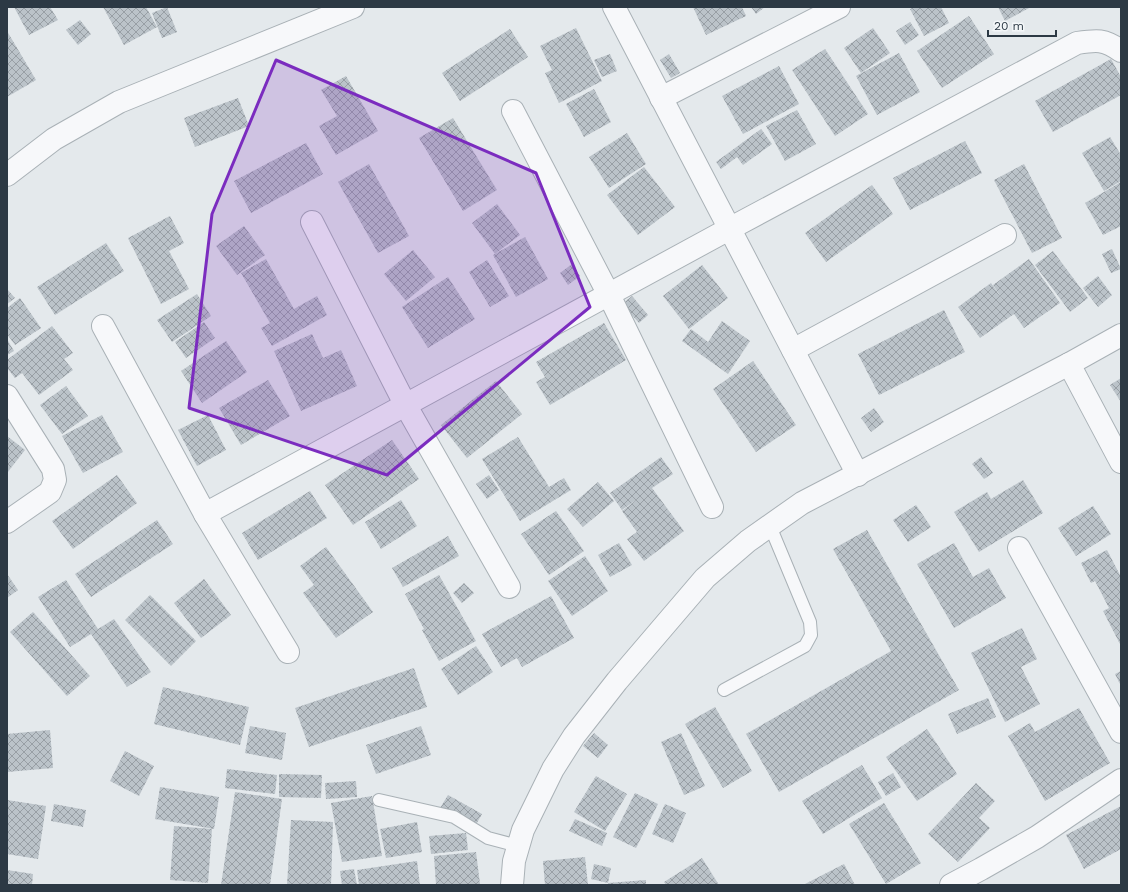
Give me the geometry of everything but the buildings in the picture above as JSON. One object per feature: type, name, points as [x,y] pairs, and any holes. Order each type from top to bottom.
[{"type":"street","points":[[7,175],[54,139],[119,102],[353,7]]},
{"type":"street","points":[[614,7],[858,475]]},
{"type":"street","points":[[661,98],[838,7]]},
{"type":"street","points":[[205,514],[729,229],[1077,43],[1096,40],[1111,44],[1121,52]]},
{"type":"street","points":[[513,111],[609,295],[712,507]]},
{"type":"street","points":[[312,222],[406,406],[509,587]]},
{"type":"street","points":[[793,350],[1005,235]]},
{"type":"street","points":[[103,326],[205,514],[288,652]]},
{"type":"street","points":[[512,885],[514,861],[523,830],[552,770],[574,736],[617,680],[705,578],[748,541],[802,503],[1121,336]]},
{"type":"street","points":[[1070,364],[1121,462]]},
{"type":"street","points":[[7,396],[53,469],[55,480],[50,492],[7,522]]},
{"type":"street","points":[[1019,548],[1121,732]]},
{"type":"street","points":[[951,885],[981,870],[1037,837],[1121,780]]},
{"type":"lane","points":[[724,690],[805,646],[811,635],[810,622],[770,526]]},
{"type":"lane","points":[[379,800],[454,817],[488,838],[518,846]]},
{"type":"highlighted area","points":[[276,60],[536,173],[590,307],[387,475],[189,408],[212,214]]}]
